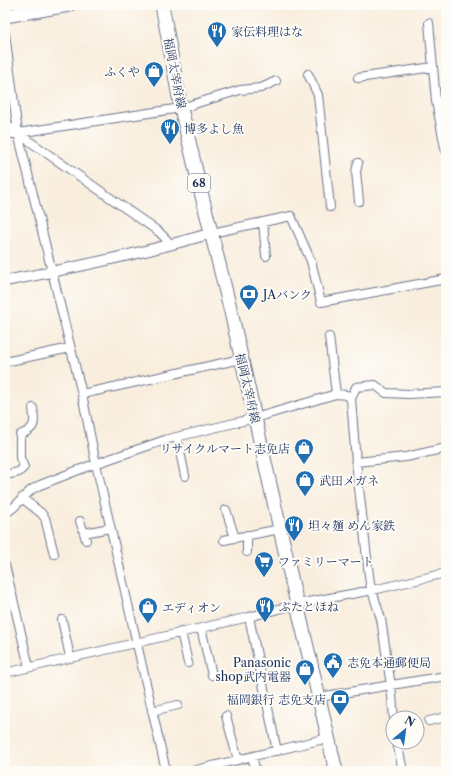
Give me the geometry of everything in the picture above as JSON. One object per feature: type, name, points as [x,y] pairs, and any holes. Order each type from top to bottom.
[{"type":"main road","points":[[5,16],[69,5]]},
{"type":"main road","name":"福岡太宰府線","points":[[162,5],[181,108],[212,233],[296,604],[336,771]]},
{"type":"street","points":[[429,23],[436,101],[446,153]]},
{"type":"street","points":[[5,34],[18,133],[82,394],[110,528],[166,771]]},
{"type":"street","points":[[358,78],[432,66]]},
{"type":"street","points":[[308,74],[318,95],[330,207]]},
{"type":"street","points":[[5,135],[181,108],[240,90],[262,88],[276,81]]},
{"type":"street","points":[[5,124],[159,232],[172,245]]},
{"type":"street","points":[[358,163],[356,172],[359,201]]},
{"type":"street","points":[[5,281],[172,245],[212,233],[291,216],[311,261],[321,302],[446,279]]},
{"type":"street","points":[[262,222],[266,256]]},
{"type":"street","points":[[329,337],[336,394]]},
{"type":"street","points":[[5,362],[70,348]]},
{"type":"street","points":[[82,394],[241,359]]},
{"type":"street","points":[[394,710],[392,686],[381,619],[370,584],[356,462],[351,399],[356,387],[375,386],[386,392],[409,394],[446,392]]},
{"type":"street","points":[[5,514],[31,490],[40,485],[96,464],[177,437],[255,418],[336,394],[347,396],[351,399]]},
{"type":"street","points":[[5,475],[19,472],[24,467],[20,458],[20,435],[32,429],[34,424],[33,408]]},
{"type":"street","points":[[177,437],[186,476]]},
{"type":"street","points":[[356,462],[406,457],[446,448]]},
{"type":"street","points":[[22,498],[41,512],[45,518],[54,554]]},
{"type":"street","points":[[226,510],[235,538]]},
{"type":"street","points":[[80,521],[85,537],[110,528]]},
{"type":"street","points":[[224,540],[280,529]]},
{"type":"street","points":[[247,535],[247,552]]},
{"type":"street","points":[[5,565],[29,667]]},
{"type":"street","points":[[5,673],[249,617],[296,604],[373,590],[446,573]]},
{"type":"street","points":[[249,617],[277,751]]},
{"type":"street","points":[[62,620],[70,658]]},
{"type":"street","points":[[201,628],[212,675]]},
{"type":"street","points":[[181,632],[188,663]]},
{"type":"street","points":[[319,697],[446,676]]},
{"type":"street","points":[[152,711],[178,705]]},
{"type":"street","points":[[226,716],[238,760]]},
{"type":"street","points":[[429,721],[446,717]]},
{"type":"street","points":[[192,771],[328,738]]},
{"type":"street","points":[[398,750],[402,771]]},
{"type":"street","points":[[252,757],[256,771]]},
{"type":"place","name":"家伝料理はな","points":[[217,48]]},
{"type":"place","name":"ふくや","points":[[154,88]]},
{"type":"place","name":"博多よし魚","points":[[170,145]]},
{"type":"place","name":"JAバンク","points":[[249,311]]},
{"type":"place","name":"リサイクルマート志免店","points":[[304,465]]},
{"type":"place","name":"武田メガネ","points":[[305,497]]},
{"type":"place","name":"坦々麺 めん家鉄","points":[[294,542]]},
{"type":"place","name":"ファミリーマート","points":[[264,578]]},
{"type":"place","name":"ぶたとほね","points":[[265,623]]},
{"type":"place","name":"エディオン","points":[[148,624]]},
{"type":"place","name":"志免本通郵便局","points":[[333,679]]},
{"type":"place","name":"Panasonic shop武内電器","points":[[305,686]]},
{"type":"place","name":"福岡銀行 志免支店","points":[[340,716]]}]
